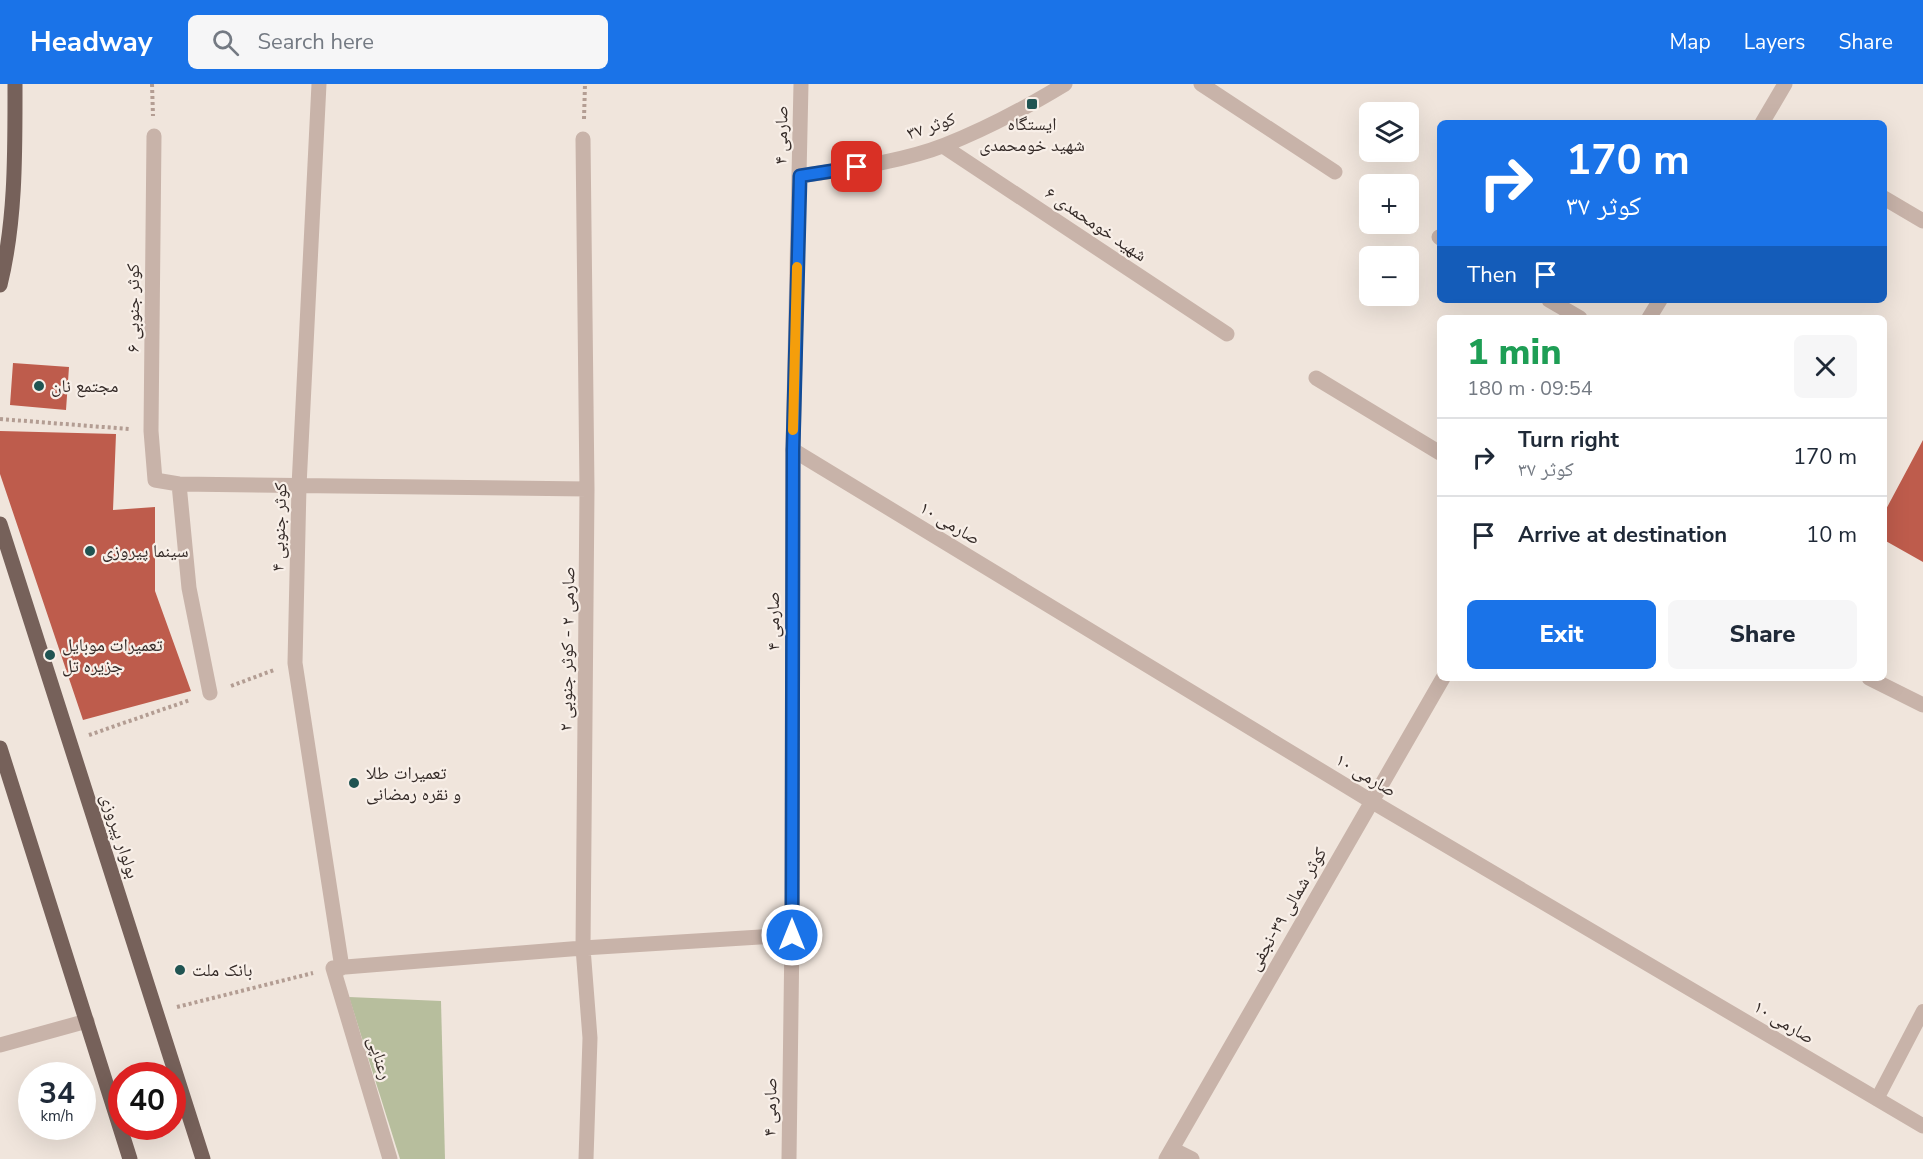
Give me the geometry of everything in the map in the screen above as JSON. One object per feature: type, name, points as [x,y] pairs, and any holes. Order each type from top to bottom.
[{"type":"main road","points":[[0,285],[5,265],[13,186],[15,84]]},
{"type":"main road","name":"بولوار پیروزی","points":[[0,524],[203,1159]]},
{"type":"main road","points":[[0,748],[130,1159]]},
{"type":"street","name":"کوثر جنوبی ۴","points":[[319,84],[299,486],[295,663],[337,968]]},
{"type":"street","name":"صارمی ۴","points":[[789,1159],[793,450],[801,84]]},
{"type":"street","points":[[1201,84],[1335,172]]},
{"type":"street","points":[[1764,120],[1785,84]]},
{"type":"street","name":"کوثر ۳۷","points":[[800,176],[857,167],[943,146],[1032,104],[1062,85]]},
{"type":"street","name":"کوثر جنوبی ۶","points":[[154,136],[151,431],[155,480],[179,484]]},
{"type":"street","name":"صارمی ۲ - کوثر جنوبی ۲","points":[[583,139],[587,489],[583,948],[590,1038],[586,1159]]},
{"type":"street","name":"شهید خومحمدی ۶","points":[[943,146],[1227,334]]},
{"type":"street","points":[[1887,200],[1923,221]]},
{"type":"street","points":[[1554,303],[1575,315]]},
{"type":"street","points":[[1316,378],[1437,451]]},
{"type":"street","name":"صارمی ۱۰","points":[[793,450],[1371,801],[1923,1126]]},
{"type":"street","points":[[210,693],[189,588],[179,484],[587,489]]},
{"type":"street","name":"کوثر شمالی ۳۹-نجفی","points":[[1169,1154],[1441,681]]},
{"type":"street","points":[[1875,681],[1923,705]]},
{"type":"street","points":[[337,968],[583,948],[792,935]]},
{"type":"street","name":"رعناپی","points":[[337,968],[390,1159]]},
{"type":"street","points":[[0,1045],[87,1021]]},
{"type":"street","points":[[1169,1154],[1192,1159]]},
{"type":"lane","points":[[1877,1099],[1923,1011]]},
{"type":"path","points":[[152,84],[154,136]]},
{"type":"path","points":[[583,139],[585,84]]},
{"type":"path","points":[[0,419],[151,431]]},
{"type":"path","points":[[70,742],[295,663]]},
{"type":"path","points":[[156,1012],[337,968]]},
{"type":"green space","points":[[349,997],[441,1001],[445,1159],[400,1159]]},
{"type":"building","name":"مجتمع نان","points":[[13,363],[69,367],[66,410],[10,405]]},
{"type":"building","name":"سینما پیروزی","points":[[0,431],[116,434],[113,510],[155,507],[155,591],[191,691],[83,720],[0,474]]},
{"type":"building","points":[[1923,440],[1923,562],[1887,542],[1887,507]]},
{"type":"slow traffic","points":[[793,430],[797,267]]},
{"type":"place","name":"ایستگاه شهید خومحمدی","points":[[1032,104]]},
{"type":"place","name":"مجتمع نان","points":[[39,386]]},
{"type":"place","name":"سینما پیروزی","points":[[90,551]]},
{"type":"place","name":"تعمیرات موبایل جزیره تل","points":[[50,655]]},
{"type":"place","name":"تعمیرات طلا و نقره رمضانی","points":[[354,783]]},
{"type":"place","name":"بانک ملت","points":[[180,970]]},
{"type":"route","points":[[792,935],[793,450],[800,176],[857,167]]}]
